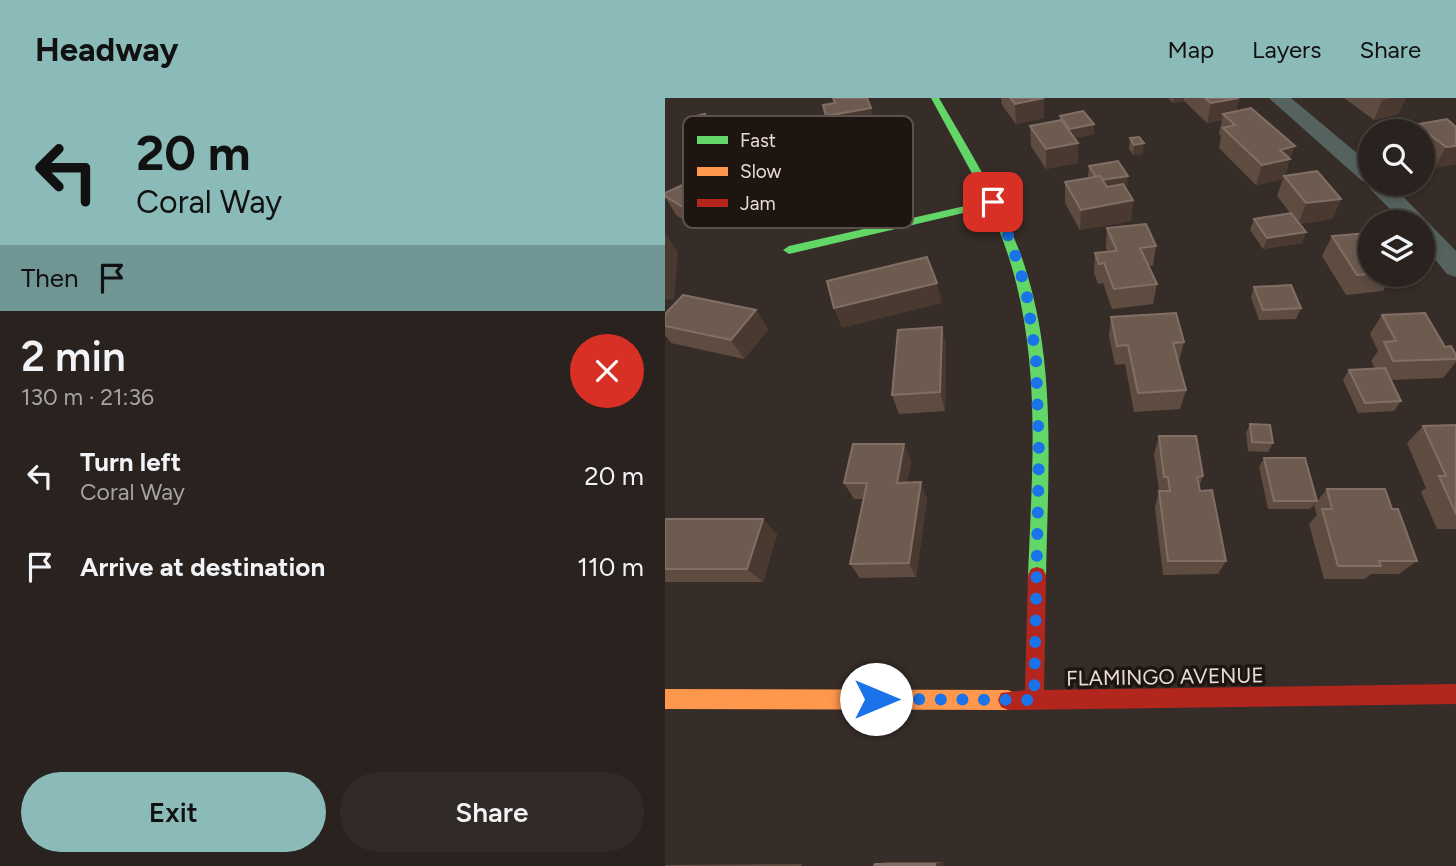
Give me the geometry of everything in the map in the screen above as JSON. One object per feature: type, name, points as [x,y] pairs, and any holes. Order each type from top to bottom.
[{"type":"street","points":[[935,98],[993,202],[1011,242],[1026,290],[1036,358],[1039,453],[1034,700]]},
{"type":"street","points":[[1279,98],[1358,166]]},
{"type":"street","points":[[1390,196],[1405,210]]},
{"type":"street","points":[[913,221],[993,202]]},
{"type":"street","points":[[789,250],[882,228]]},
{"type":"street","points":[[1435,243],[1456,268]]},
{"type":"street","name":"FLAMINGO AVENUE","points":[[665,699],[1034,700],[1456,694]]},
{"type":"building","points":[[833,98],[867,98],[871,108],[826,116],[823,105],[835,103]]},
{"type":"building","points":[[1010,98],[1044,98],[1015,104]]},
{"type":"building","points":[[1205,98],[1239,98],[1211,103]]},
{"type":"building","points":[[1251,108],[1295,146],[1280,150],[1290,159],[1262,165],[1223,128],[1235,125],[1223,114]]},
{"type":"building","points":[[1083,111],[1094,124],[1070,129],[1060,116]]},
{"type":"building","points":[[1447,119],[1456,127],[1456,146],[1446,147],[1435,138],[1435,121]]},
{"type":"building","points":[[1061,120],[1078,143],[1046,149],[1030,126]]},
{"type":"building","points":[[1139,137],[1144,143],[1134,145],[1130,138]]},
{"type":"building","points":[[1118,161],[1128,176],[1102,180],[1100,176],[1096,177],[1089,166]]},
{"type":"building","points":[[1317,171],[1341,199],[1306,203],[1284,176]]},
{"type":"building","points":[[1100,176],[1107,187],[1123,184],[1133,200],[1081,210],[1065,182]]},
{"type":"building","points":[[683,185],[683,207],[665,196],[665,193]]},
{"type":"building","points":[[1291,213],[1306,232],[1267,238],[1254,219]]},
{"type":"building","points":[[1146,224],[1156,246],[1140,248],[1157,284],[1114,289],[1104,263],[1099,264],[1095,253],[1117,251],[1107,228]]},
{"type":"building","points":[[1358,234],[1358,275],[1357,275],[1332,236]]},
{"type":"building","points":[[927,257],[937,283],[834,308],[827,281]]},
{"type":"building","points":[[1291,285],[1301,308],[1263,310],[1254,287]]},
{"type":"building","points":[[683,295],[756,310],[731,340],[665,326],[665,314]]},
{"type":"building","points":[[1176,313],[1184,342],[1173,343],[1186,390],[1138,393],[1128,345],[1117,346],[1111,317]]},
{"type":"building","points":[[1425,313],[1445,347],[1451,346],[1456,359],[1393,361],[1384,342],[1396,341],[1382,315]]},
{"type":"building","points":[[942,327],[940,392],[892,395],[898,330]]},
{"type":"building","points":[[1385,368],[1401,401],[1365,403],[1349,370]]},
{"type":"building","points":[[1250,424],[1270,425],[1273,443],[1252,442]]},
{"type":"building","points":[[1456,425],[1456,514],[1439,476],[1446,476],[1423,426]]},
{"type":"building","points":[[1159,436],[1196,436],[1203,476],[1197,477],[1200,491],[1212,490],[1226,561],[1168,561],[1159,491],[1170,491],[1168,477],[1164,477]]},
{"type":"building","points":[[853,444],[904,444],[897,483],[921,482],[909,563],[850,564],[867,483],[844,483]]},
{"type":"building","points":[[1264,458],[1305,458],[1317,501],[1274,501]]},
{"type":"building","points":[[1327,489],[1385,489],[1392,509],[1398,509],[1417,561],[1379,561],[1381,566],[1338,566],[1322,509],[1332,509]]},
{"type":"building","points":[[665,519],[763,519],[747,569],[665,569]]},
{"type":"building","points":[[935,864],[935,866],[874,866]]},
{"type":"traffic: fast","points":[[935,98],[981,179],[1001,221],[1018,264],[1028,301],[1035,340],[1041,418],[1037,575]]},
{"type":"traffic: fast","points":[[913,221],[993,203]]},
{"type":"traffic: fast","points":[[789,250],[884,228]]},
{"type":"traffic: slow","points":[[665,699],[1008,700]]},
{"type":"traffic: jam","points":[[1034,700],[1037,575]]},
{"type":"traffic: jam","points":[[1008,700],[1456,694]]},
{"type":"route","points":[[876,699],[1034,700],[1039,453],[1036,358],[1026,290],[1011,242],[993,202]]}]
